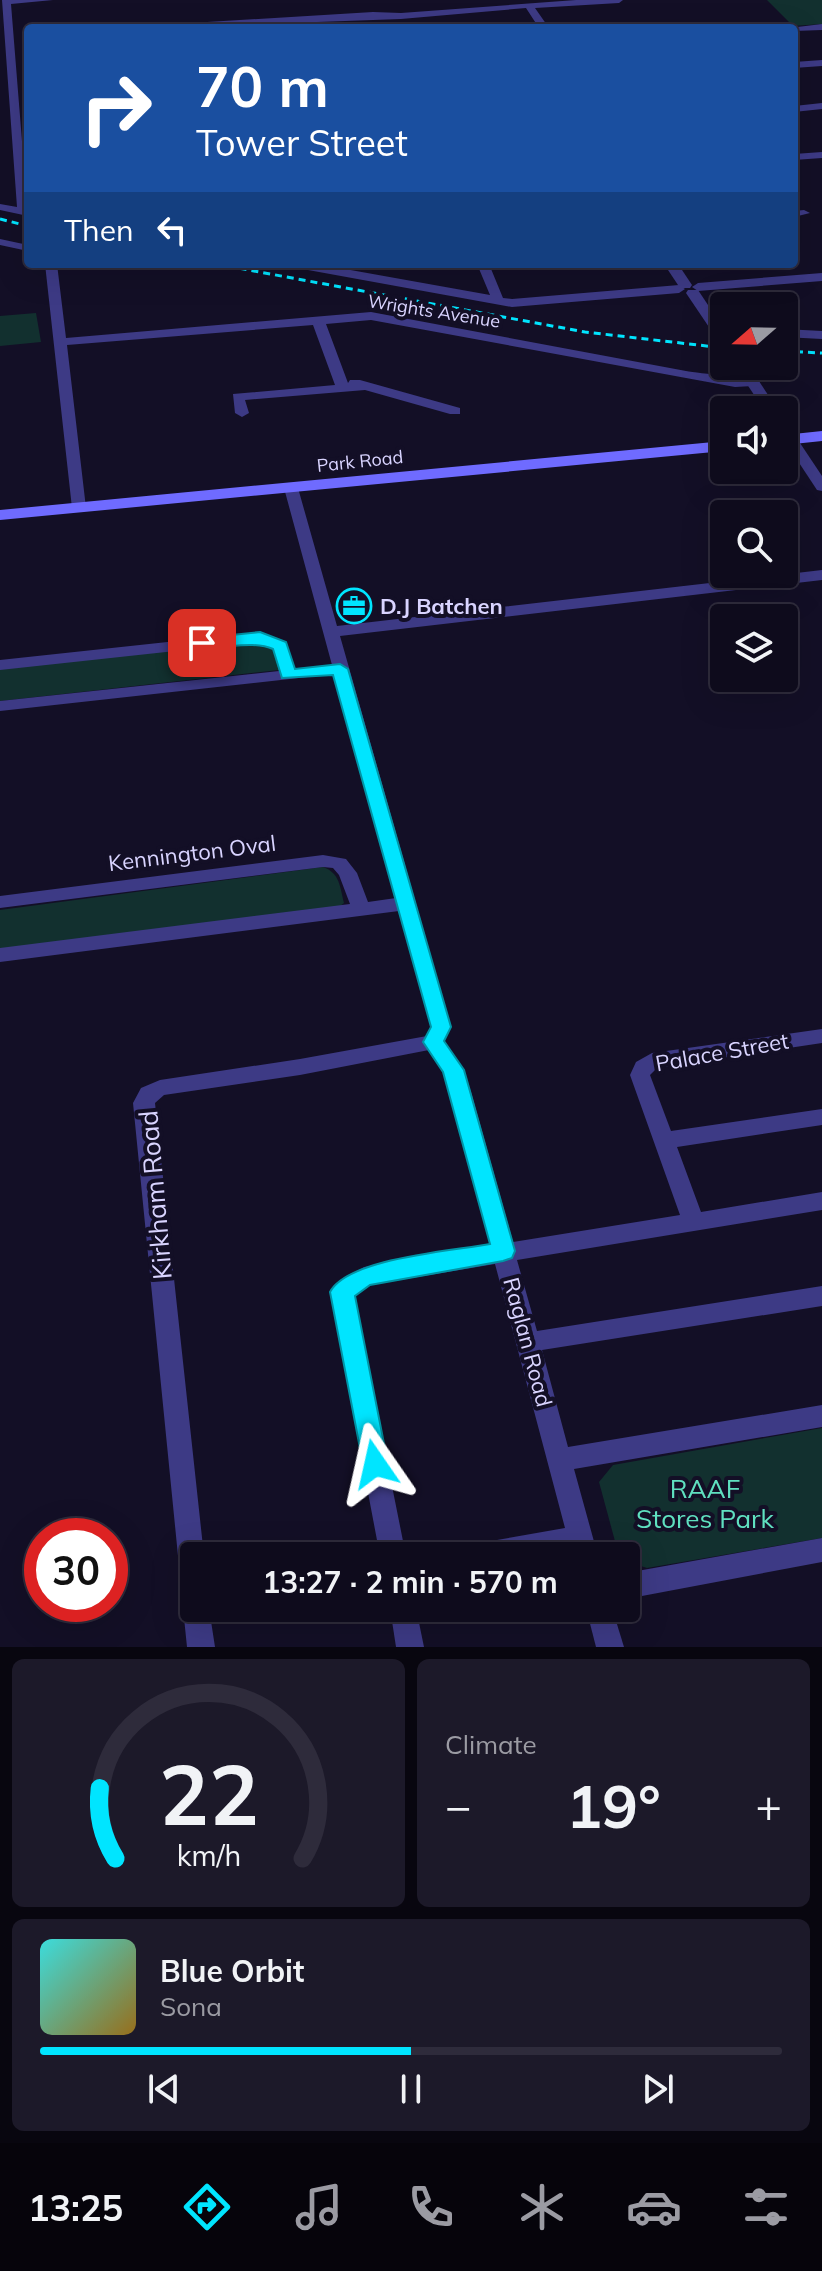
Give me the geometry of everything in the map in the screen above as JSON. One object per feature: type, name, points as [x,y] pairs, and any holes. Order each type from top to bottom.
[{"type":"main road","points":[[798,436],[822,436]]},
{"type":"main road","name":"Park Road","points":[[0,515],[710,447]]},
{"type":"street","points":[[24,162],[22,116],[6,1],[49,0]]},
{"type":"street","points":[[224,24],[401,16],[619,0]]},
{"type":"street","points":[[528,5],[541,24]]},
{"type":"street","points":[[798,28],[822,27]]},
{"type":"street","points":[[798,65],[822,63]]},
{"type":"street","points":[[0,83],[16,78]]},
{"type":"street","points":[[798,109],[822,106]]},
{"type":"street","points":[[798,157],[822,155]]},
{"type":"street","points":[[0,207],[24,213]]},
{"type":"street","points":[[0,242],[24,247]]},
{"type":"street","points":[[51,268],[79,508]]},
{"type":"street","points":[[318,268],[499,302],[522,303],[822,277]]},
{"type":"street","points":[[485,268],[499,302]]},
{"type":"street","points":[[674,268],[710,317]]},
{"type":"street","name":"Wrights Avenue","points":[[59,342],[378,316],[686,375],[735,383],[753,382]]},
{"type":"street","points":[[318,320],[342,384]]},
{"type":"street","points":[[798,334],[822,335]]},
{"type":"street","points":[[753,382],[762,396]]},
{"type":"street","points":[[242,413],[238,397],[342,384],[364,386],[455,411]]},
{"type":"street","points":[[798,453],[822,487]]},
{"type":"street","points":[[291,488],[441,1027],[434,1042]]},
{"type":"street","points":[[330,632],[822,575]]},
{"type":"street","points":[[0,665],[260,637],[280,646],[288,675]]},
{"type":"street","points":[[0,706],[340,669]]},
{"type":"street","name":"Kennington Oval","points":[[0,902],[323,861],[339,863],[348,873],[361,909]]},
{"type":"street","points":[[0,955],[408,903]]},
{"type":"street","name":"Palace Street","points":[[693,1221],[640,1075],[643,1067],[652,1061],[822,1036]]},
{"type":"street","name":"Raglan Road","points":[[434,1042],[453,1070],[581,1542]]},
{"type":"street","name":"Kirkham Road","points":[[189,1542],[144,1103],[148,1094],[160,1088],[300,1067],[434,1042]]},
{"type":"street","points":[[663,1141],[822,1117]]},
{"type":"street","points":[[390,1542],[342,1292],[364,1276],[822,1201]]},
{"type":"street","points":[[529,1342],[822,1296]]},
{"type":"street","points":[[560,1460],[822,1416]]},
{"type":"street","points":[[640,1583],[822,1550]]},
{"type":"street","points":[[198,1622],[201,1647]]},
{"type":"street","points":[[406,1622],[410,1647]]},
{"type":"street","points":[[603,1622],[610,1647]]},
{"type":"green space","points":[[767,0],[822,0],[822,24],[791,24]]},
{"type":"green space","points":[[36,313],[41,342],[0,346],[0,316]]},
{"type":"green space","points":[[257,641],[274,650],[279,670],[0,701],[0,669]]},
{"type":"green space","points":[[323,867],[333,873],[338,881],[344,903],[339,907],[0,950],[0,910]]},
{"type":"green space","name":"RAAF Stores Park","points":[[822,1428],[822,1538],[647,1568],[640,1566],[640,1542],[615,1542],[599,1482],[613,1465]]},
{"type":"railway","points":[[0,219],[24,225]]},
{"type":"railway","points":[[238,268],[585,332],[710,346]]},
{"type":"railway","points":[[798,352],[822,353]]},
{"type":"place","name":"D.J Batchen","points":[[354,606]]},
{"type":"route","points":[[202,643],[260,637],[280,646],[288,675],[340,669],[441,1027],[434,1042],[453,1070],[461,1092],[503,1251],[364,1276],[342,1292],[375,1464]]}]
